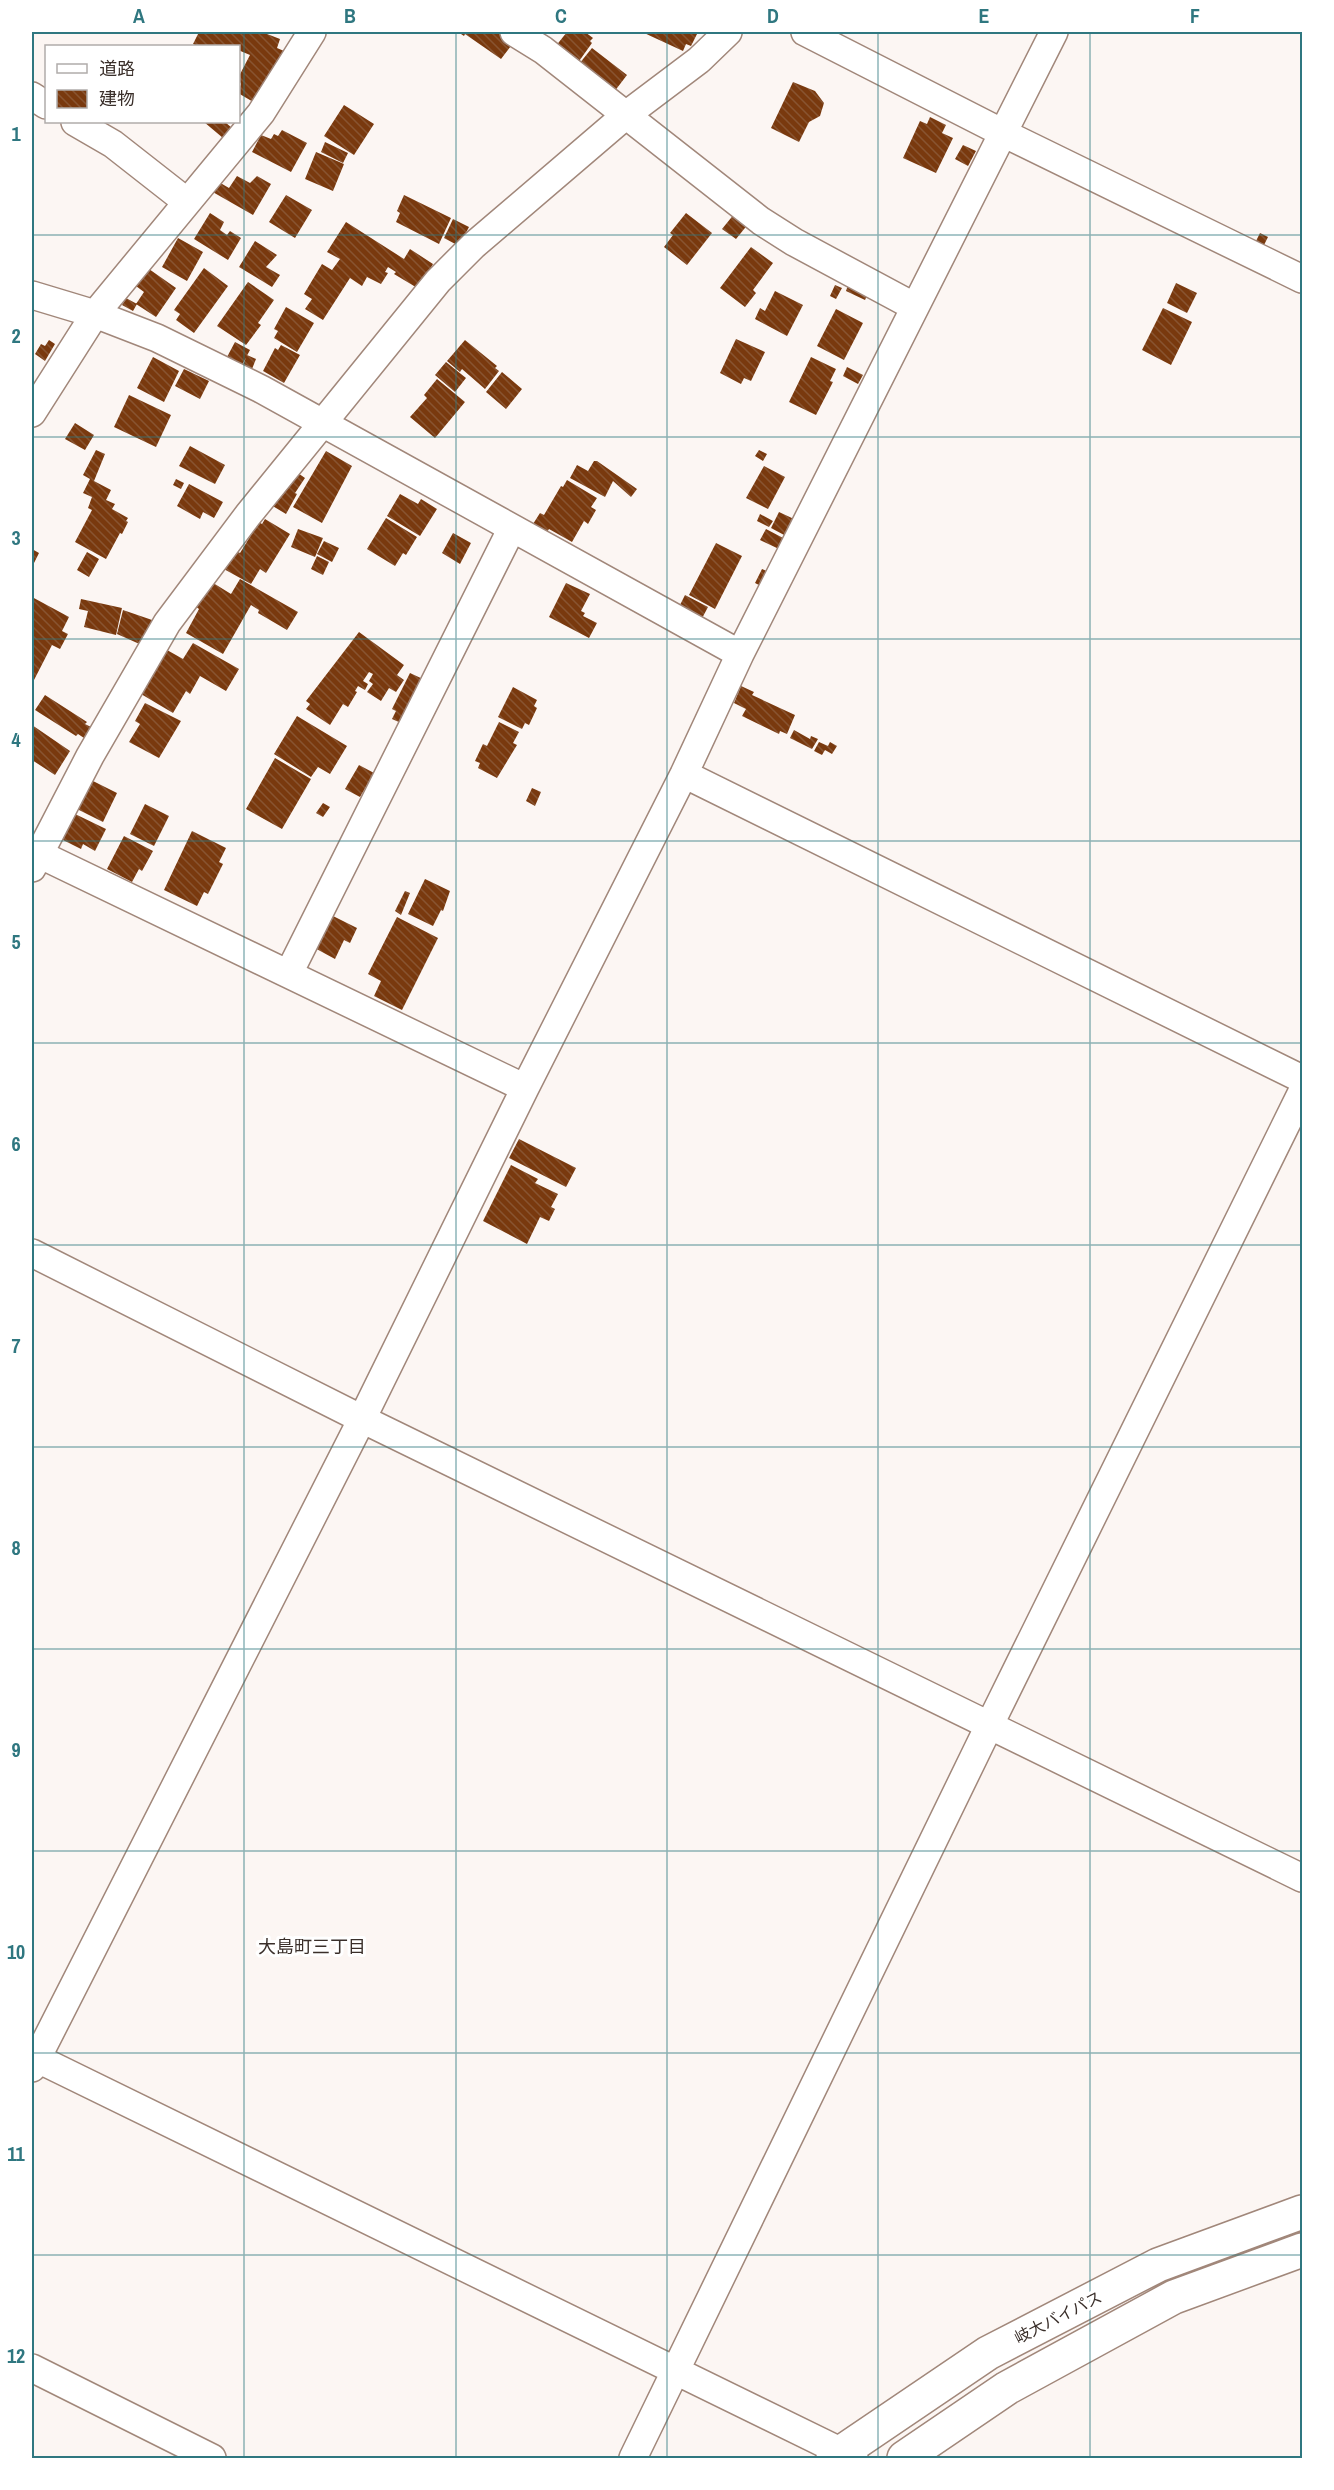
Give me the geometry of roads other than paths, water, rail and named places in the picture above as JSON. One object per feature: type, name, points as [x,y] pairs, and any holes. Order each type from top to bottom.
[{"type":"highway","name":"岐大バイパス","points":[[842,2456],[988,2353],[1158,2265],[1302,2212]]},
{"type":"highway","points":[[904,2458],[1007,2388],[1174,2297],[1302,2250]]},
{"type":"street","points":[[32,413],[95,314],[261,113],[312,32]]},
{"type":"street","points":[[514,32],[543,50],[770,226],[794,242],[915,308]]},
{"type":"street","points":[[525,1088],[289,973],[35,861],[90,756],[166,622],[438,281],[474,245],[626,115],[699,60],[728,32]]},
{"type":"street","points":[[806,32],[1003,133],[1302,279]]},
{"type":"street","points":[[842,2456],[675,2372],[33,2061],[362,1419],[525,1088],[684,774],[740,654],[1054,32]]},
{"type":"street","points":[[77,123],[113,144],[187,202]]},
{"type":"street","points":[[32,296],[95,314],[157,338],[323,423],[740,654]]},
{"type":"street","points":[[289,973],[512,528]]},
{"type":"street","points":[[684,774],[1302,1079]]},
{"type":"street","points":[[633,2458],[989,1726],[1302,1092]]},
{"type":"street","points":[[32,1253],[362,1419],[1302,1878]]},
{"type":"street","points":[[32,2368],[212,2458]]},
{"type":"district","name":"大島町三丁目","points":[[312,1947]]}]
